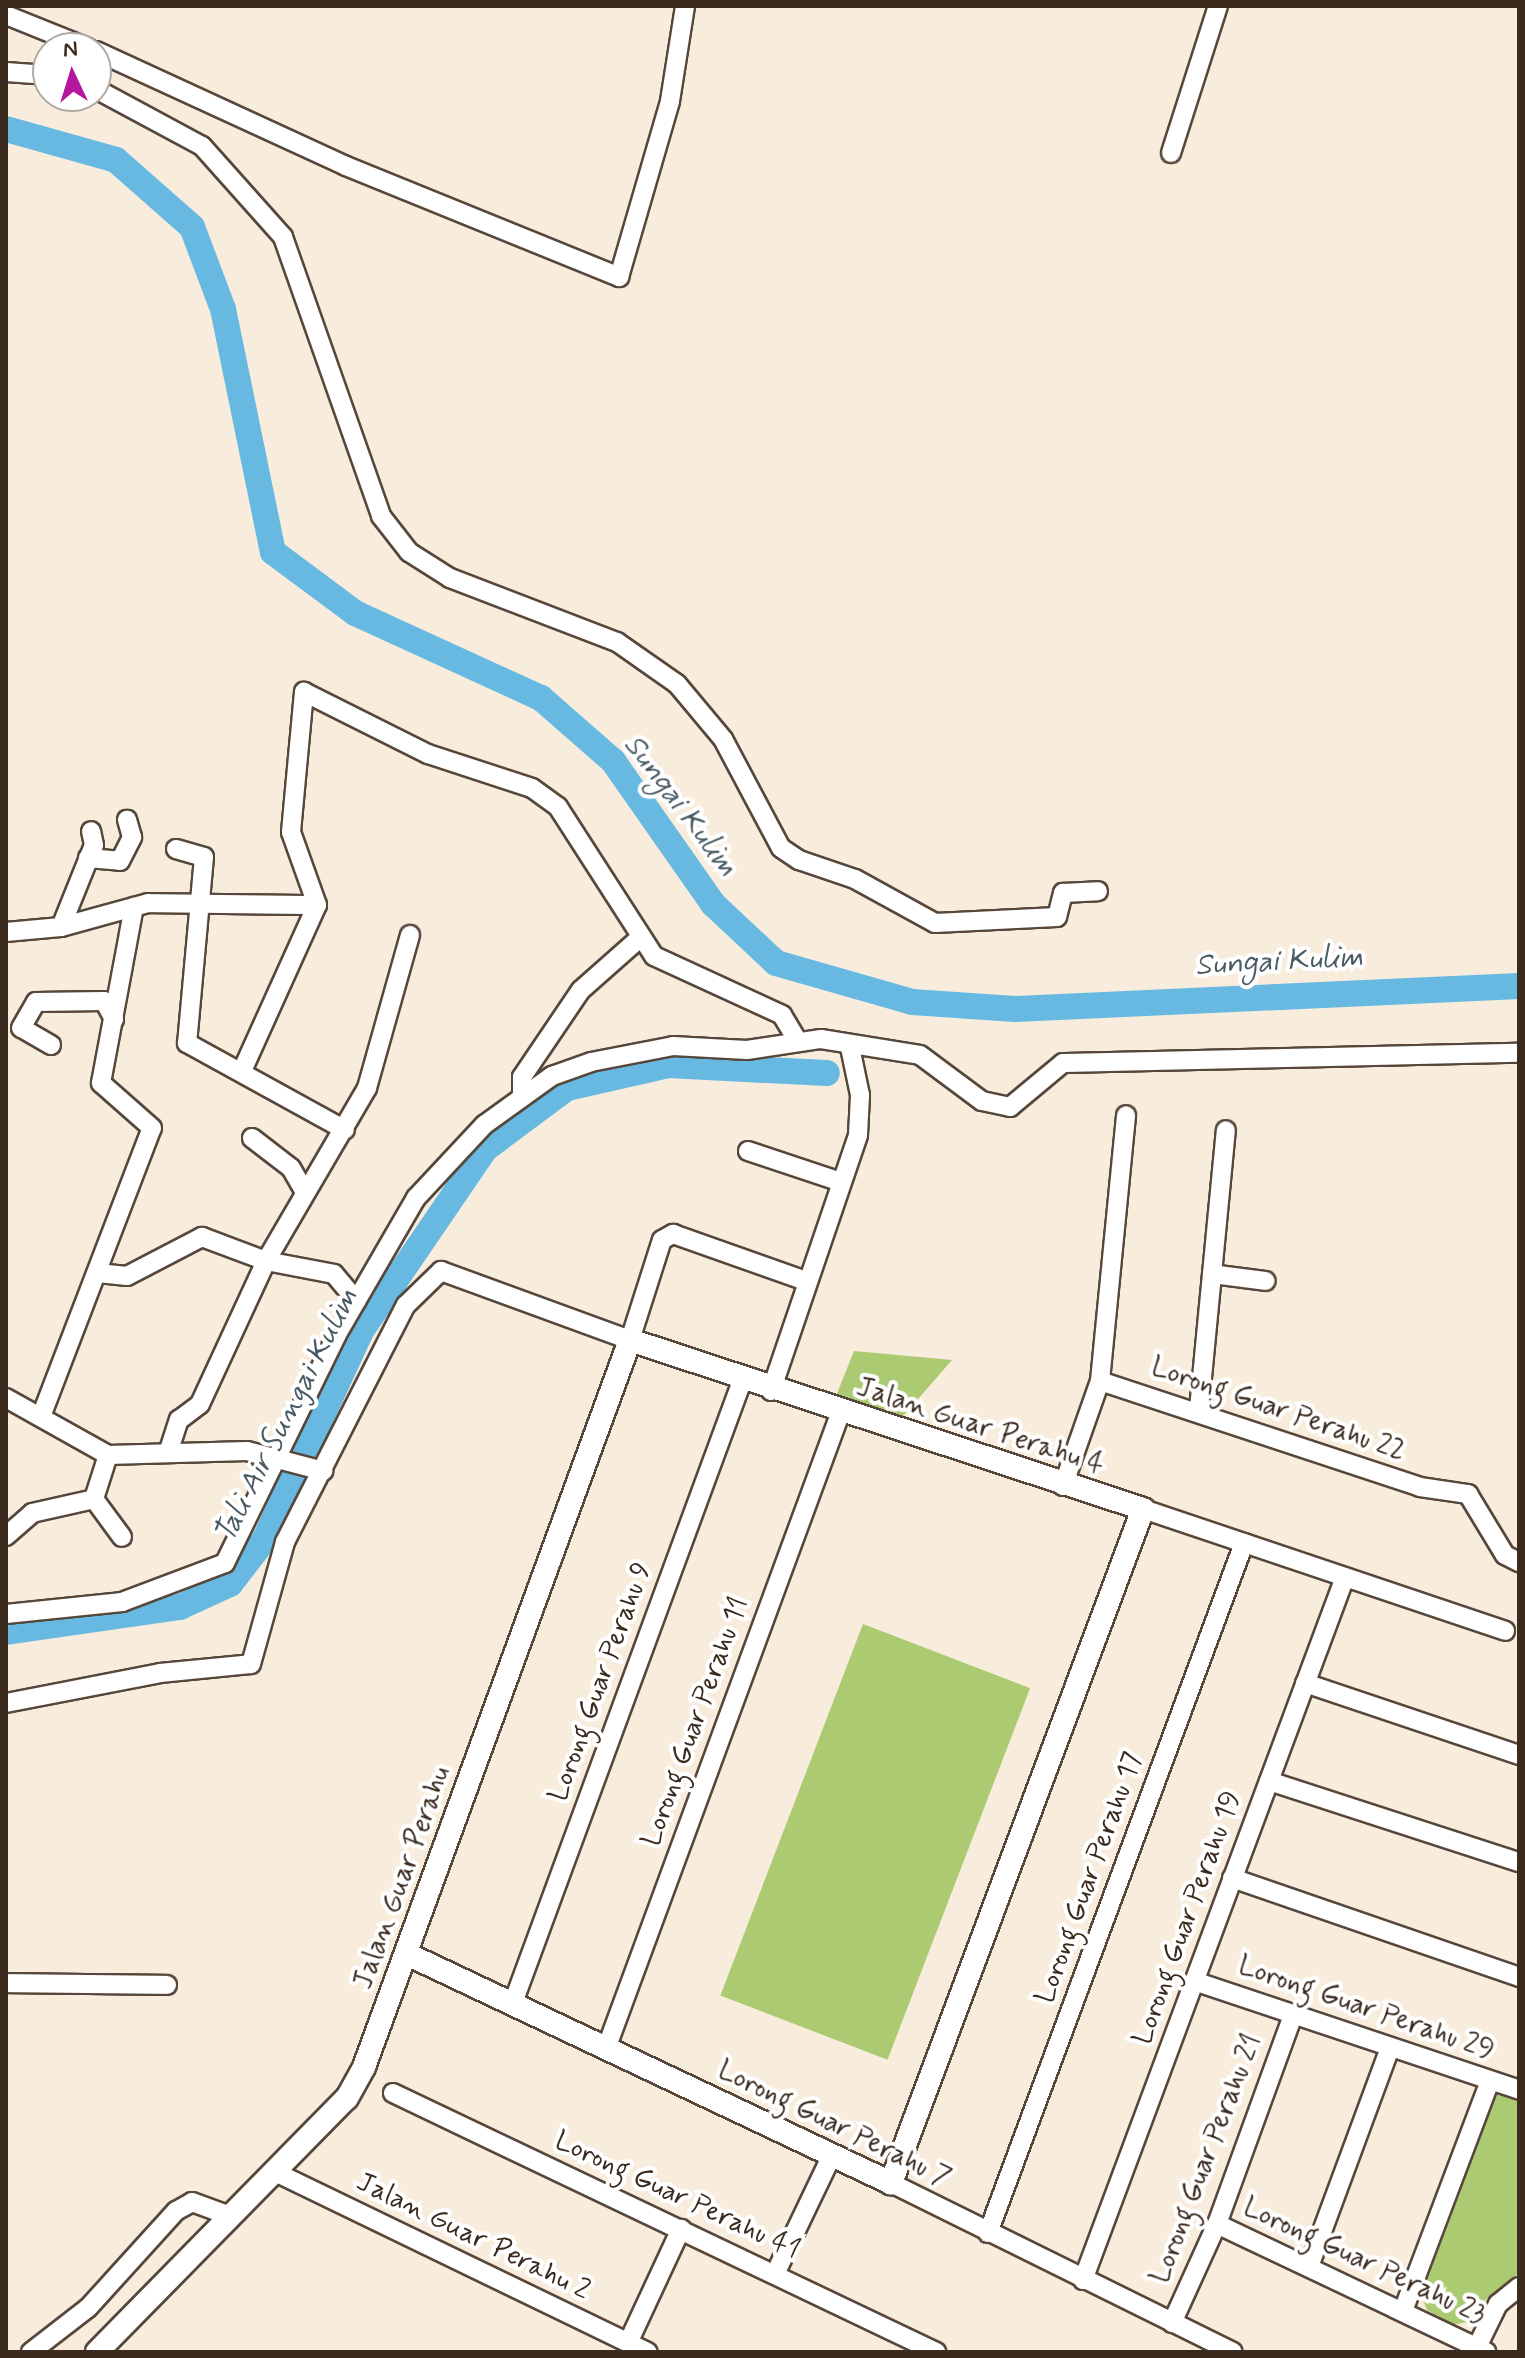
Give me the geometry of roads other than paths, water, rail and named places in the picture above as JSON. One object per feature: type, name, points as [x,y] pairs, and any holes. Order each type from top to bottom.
[{"type":"street","points":[[112,58],[346,166],[619,277],[670,101],[685,6]]},
{"type":"street","points":[[1171,153],[1218,6]]},
{"type":"street","points":[[6,15],[48,32]]},
{"type":"street","points":[[6,72],[32,74]]},
{"type":"street","points":[[112,98],[202,146],[283,237],[381,516],[409,552],[450,578],[617,642],[677,684],[723,739],[781,848],[799,860],[855,879],[935,923],[1057,917],[1063,893],[1098,891]]},
{"type":"street","points":[[242,1071],[317,905],[291,832],[304,692],[428,754],[541,794],[558,807],[654,956],[680,974],[782,1015],[797,1040]]},
{"type":"street","points":[[88,858],[120,861],[132,837],[127,820]]},
{"type":"street","points":[[61,927],[88,858],[91,831]]},
{"type":"street","points":[[176,849],[204,857],[187,1043],[345,1130]]},
{"type":"street","points":[[6,932],[61,927],[134,907],[198,901],[317,905]]},
{"type":"street","points":[[42,1414],[152,1128],[101,1083],[134,907]]},
{"type":"street","points":[[169,1450],[179,1420],[200,1404],[266,1261],[367,1088],[410,935]]},
{"type":"street","points":[[522,1095],[522,1077],[581,990],[641,937]]},
{"type":"street","points":[[51,1045],[21,1028],[36,1002],[104,1001],[114,1019]]},
{"type":"street","points":[[6,1614],[122,1602],[197,1579],[238,1546],[357,1301],[416,1198],[455,1153],[522,1095],[552,1076],[636,1051],[747,1050],[797,1040],[920,1055],[982,1101],[1010,1107],[1063,1063],[1519,1053]]},
{"type":"street","points":[[771,1391],[841,1182],[859,1109],[850,1047]]},
{"type":"street","points":[[1063,1486],[1100,1381],[1126,1115]]},
{"type":"street","points":[[1199,1409],[1226,1130]]},
{"type":"street","points":[[252,1138],[291,1168],[305,1192]]},
{"type":"street","points":[[748,1151],[841,1182]]},
{"type":"street","points":[[630,1340],[662,1240],[673,1234],[806,1281]]},
{"type":"street","points":[[98,1273],[127,1276],[202,1237],[266,1261],[334,1274],[357,1301]]},
{"type":"street","name":"Jalan Guar Perahu 4","points":[[319,1469],[406,1305],[441,1271],[771,1391],[1143,1509],[1505,1631]]},
{"type":"street","points":[[1212,1274],[1266,1281]]},
{"type":"street","name":"Jalan Guar Perahu","points":[[97,2352],[347,2098],[407,1954],[630,1340]]},
{"type":"street","name":"Lorong Guar Perahu 9","points":[[513,2003],[742,1381]]},
{"type":"street","name":"Lorong Guar Perahu 22","points":[[1100,1381],[1199,1409],[1437,1492],[1468,1494],[1505,1555],[1519,1562]]},
{"type":"street","points":[[6,1398],[42,1414],[108,1455],[169,1450],[280,1455],[319,1469],[285,1542],[258,1670],[160,1673],[6,1703]]},
{"type":"street","name":"Lorong Guar Perahu 11","points":[[606,2049],[840,1414]]},
{"type":"street","points":[[94,1499],[108,1455]]},
{"type":"street","points":[[6,1536],[32,1513],[94,1499]]},
{"type":"street","points":[[94,1499],[122,1537]]},
{"type":"street","points":[[891,2183],[1143,1509]]},
{"type":"street","name":"Lorong Guar Perahu 17","points":[[988,2233],[1244,1543]]},
{"type":"street","name":"Lorong Guar Perahu 19","points":[[1083,2280],[1345,1577]]},
{"type":"street","points":[[1305,1683],[1519,1755]]},
{"type":"street","points":[[1269,1781],[1519,1862]]},
{"type":"street","points":[[1232,1878],[1519,1977]]},
{"type":"street","name":"Lorong Guar Perahu 7","points":[[407,1954],[891,2183],[1233,2352]]},
{"type":"street","name":"Lorong Guar Perahu 29","points":[[1194,1981],[1519,2090]]},
{"type":"street","points":[[6,1983],[167,1985]]},
{"type":"street","name":"Lorong Guar Perahu 21","points":[[1172,2323],[1217,2224],[1293,2015]]},
{"type":"street","points":[[1310,2264],[1390,2048]]},
{"type":"street","points":[[1403,2311],[1490,2081]]},
{"type":"street","name":"Lorong Guar Perahu 41","points":[[393,2093],[936,2352]]},
{"type":"street","points":[[775,2274],[831,2157]]},
{"type":"street","name":"Jalan Guar Perahu 2","points":[[273,2171],[648,2352]]},
{"type":"street","points":[[31,2352],[88,2308],[176,2211],[192,2202],[230,2216]]},
{"type":"street","name":"Lorong Guar Perahu 23","points":[[1217,2224],[1310,2264],[1481,2350]]},
{"type":"street","points":[[628,2343],[681,2229]]},
{"type":"street","points":[[1481,2350],[1498,2304],[1519,2287]]},
{"type":"waterway","name":"Sungai Kulim","points":[[6,129],[116,160],[192,227],[223,309],[273,552],[355,613],[541,698],[613,761],[713,904],[776,963],[912,1002],[1015,1009],[1519,986]]},
{"type":"waterway","name":"Tali Air Sungai Kulim","points":[[6,1632],[180,1607],[230,1584],[265,1539],[361,1331],[485,1149],[567,1088],[668,1065],[827,1073]]}]
